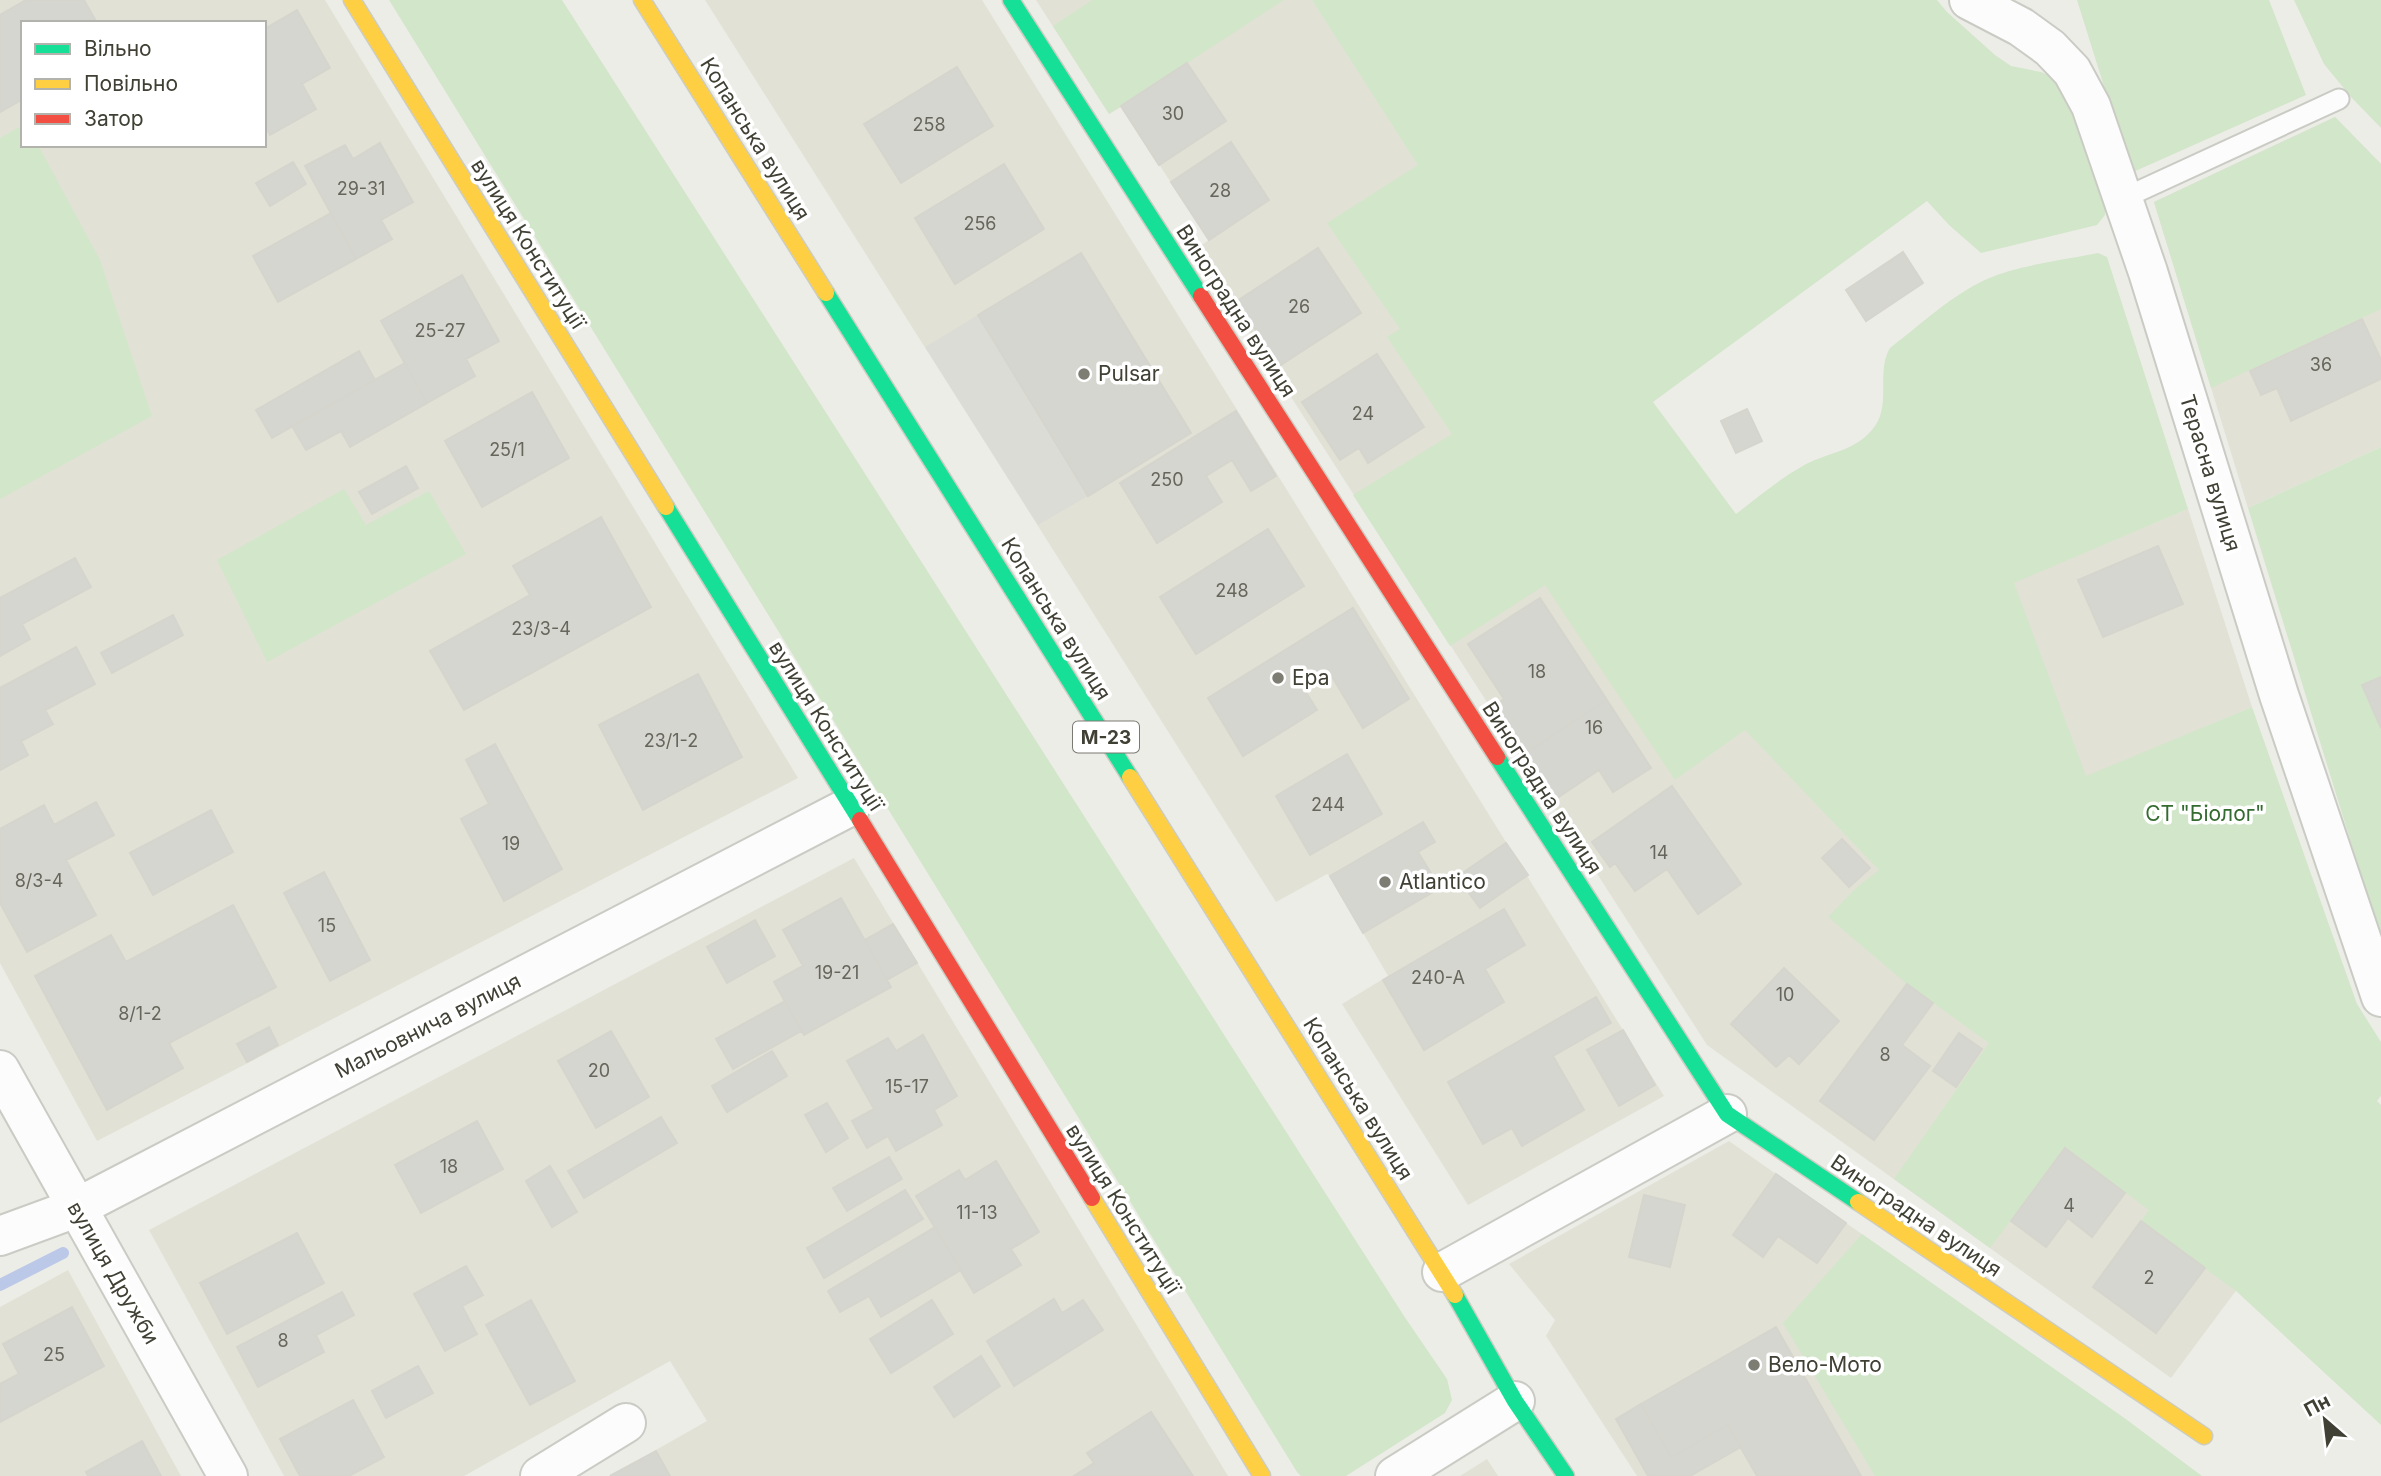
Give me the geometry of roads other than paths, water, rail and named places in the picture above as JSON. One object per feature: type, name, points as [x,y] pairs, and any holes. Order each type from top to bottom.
[{"type":"main road","name":"вулиця Конституції","points":[[352,0],[1262,1476]]},
{"type":"main road","name":"Копанська вулиця","points":[[642,0],[1443,1272],[1515,1401],[1566,1476]]},
{"type":"main road","name":"Виноградна вулиця","points":[[1011,0],[1727,1114],[2204,1436]]},
{"type":"street","name":"Терасна вулиця","points":[[1969,0],[2021,27],[2050,48],[2071,71],[2091,106],[2124,198],[2279,695],[2381,997]]},
{"type":"street","name":"Мальовнича вулиця","points":[[0,1236],[76,1208],[851,806]]},
{"type":"street","name":"вулиця Дружби","points":[[0,1070],[228,1476]]},
{"type":"street","points":[[1443,1272],[1727,1114]]},
{"type":"street","points":[[1395,1476],[1515,1401]]},
{"type":"street","points":[[540,1476],[626,1423]]},
{"type":"lane","points":[[2124,198],[2339,99]]},
{"type":"waterway","points":[[0,1285],[63,1253]]},
{"type":"place","name":"Pulsar","points":[[1084,374]]},
{"type":"place","name":"Ера","points":[[1278,678]]},
{"type":"place","name":"Atlantico","points":[[1385,882]]},
{"type":"place","name":"Вело-Мото","points":[[1754,1365]]},
{"type":"park label","name":"СТ \"Біолог\"","points":[[2205,814]]}]
